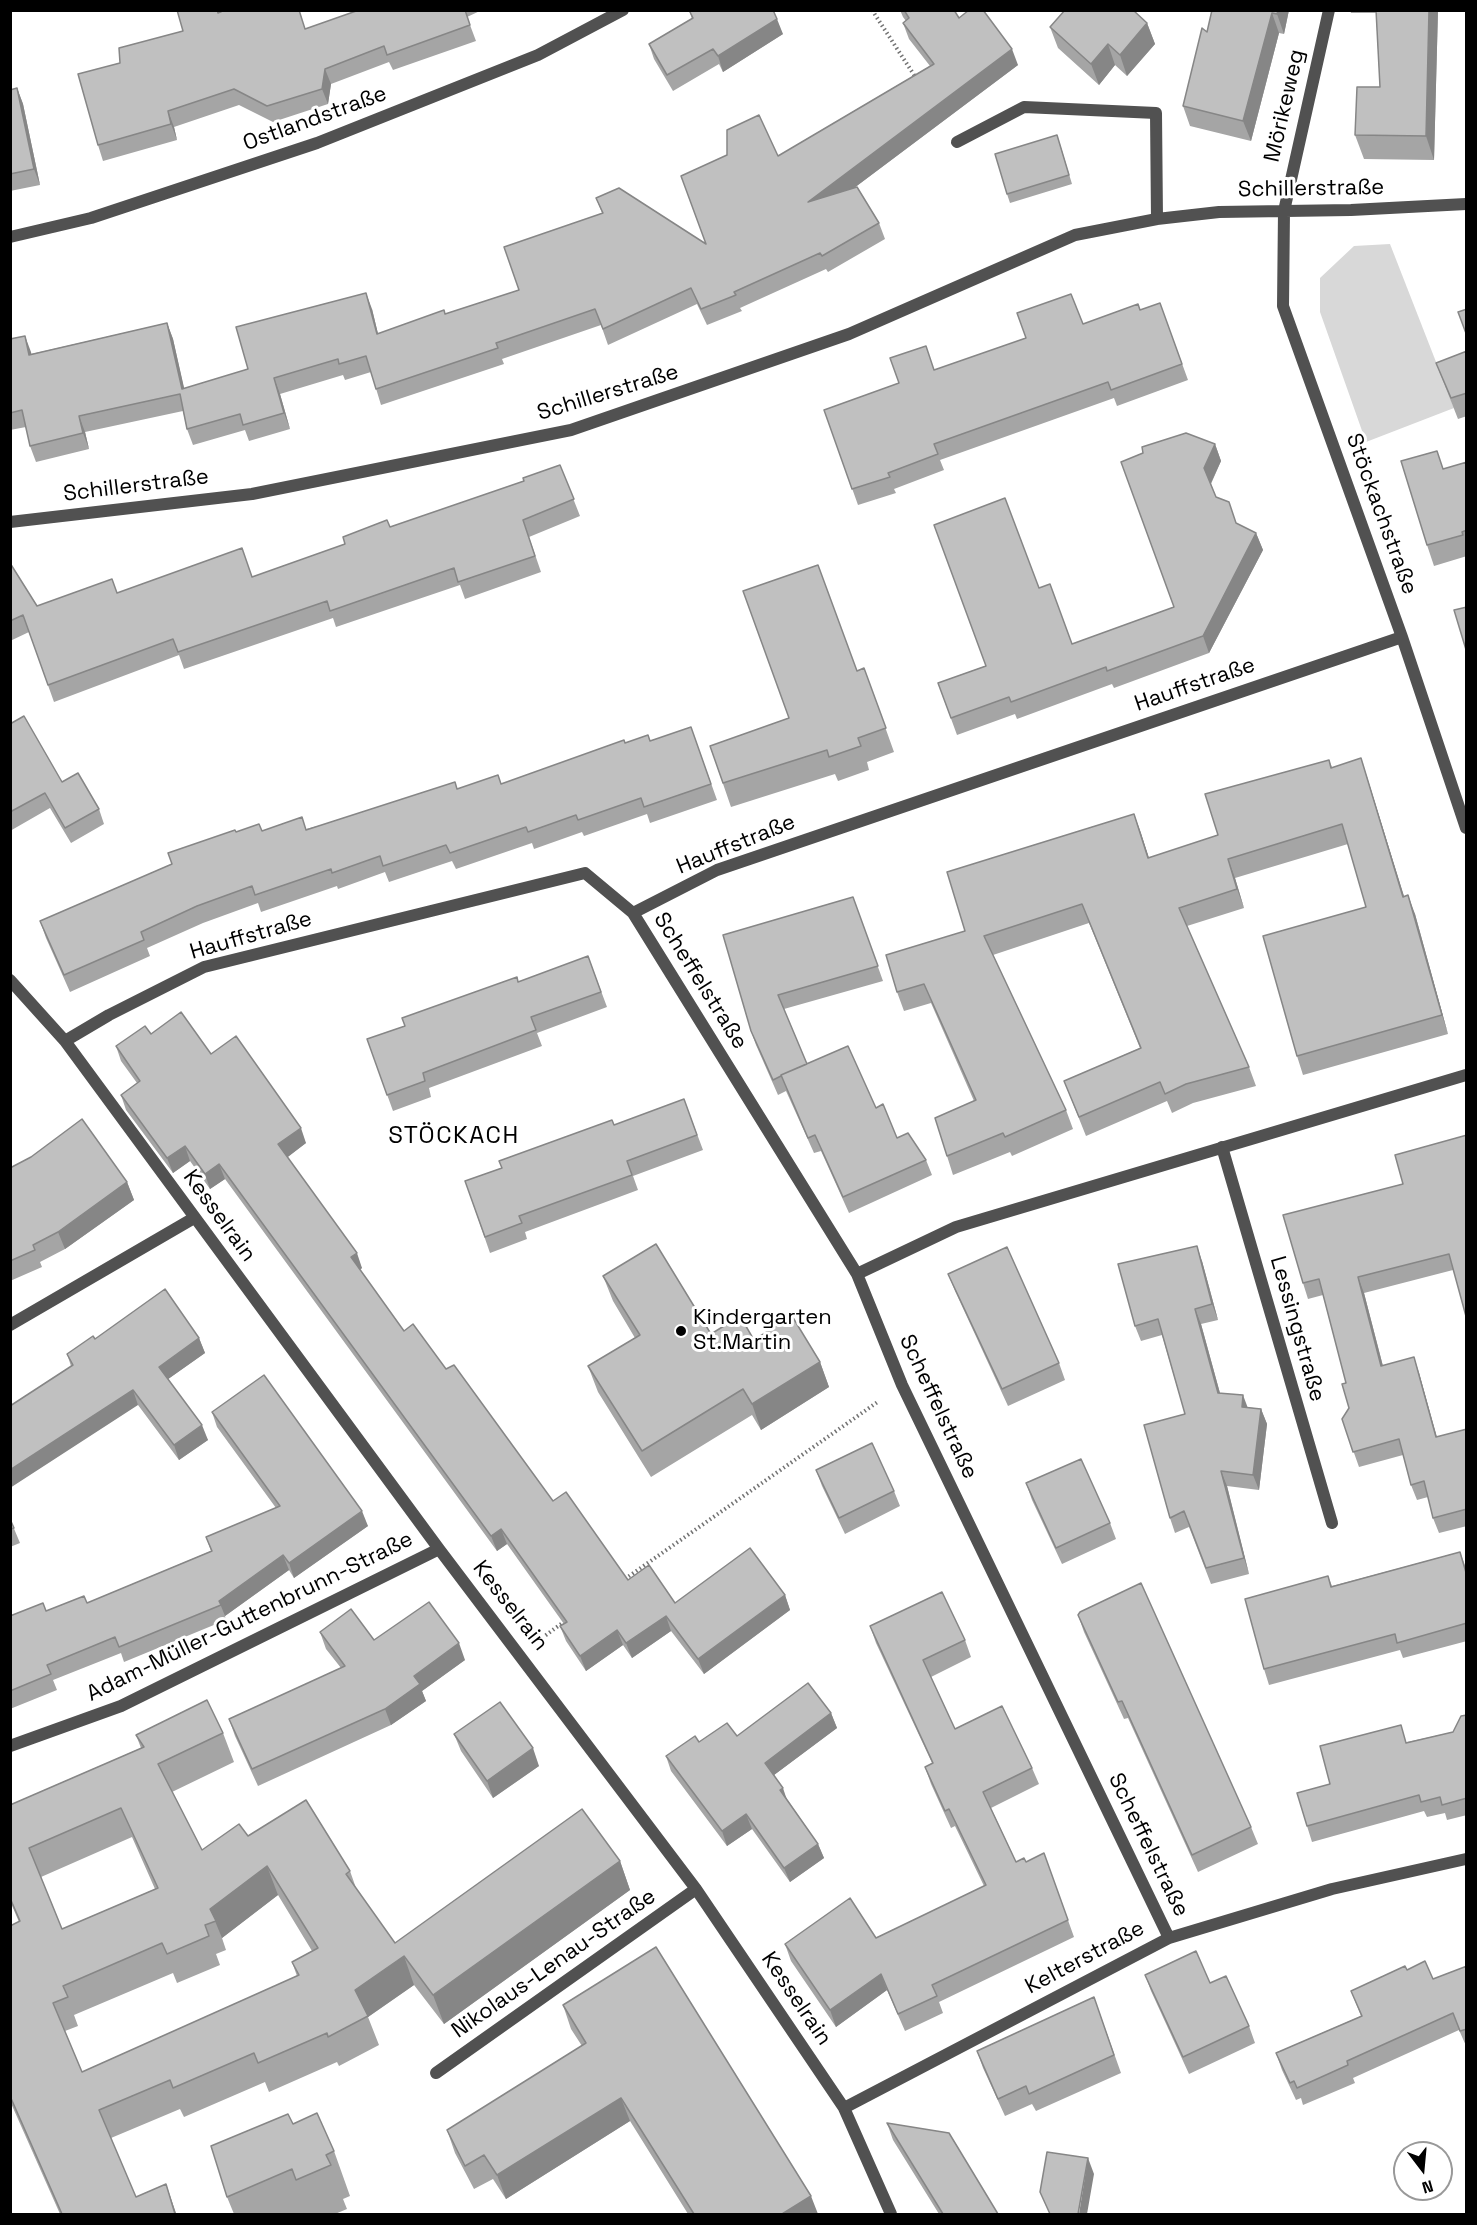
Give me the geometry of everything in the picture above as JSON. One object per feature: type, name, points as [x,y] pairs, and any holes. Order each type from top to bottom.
[{"type":"street","name":"Ostlandstraße","points":[[10,237],[91,218],[317,143],[538,55],[623,10]]},
{"type":"street","name":"Mörikeweg","points":[[1284,211],[1329,10]]},
{"type":"street","points":[[957,142],[1024,107],[1156,113],[1157,219]]},
{"type":"street","name":"Schillerstraße","points":[[10,522],[252,494],[571,430],[849,334],[1075,235],[1157,219],[1220,212],[1467,204]]},
{"type":"street","name":"Stöckachstraße","points":[[1284,211],[1283,306],[1402,637],[1467,828]]},
{"type":"street","name":"Hauffstraße","points":[[64,1041],[109,1015],[204,967],[585,873],[633,913],[717,870],[1402,637]]},
{"type":"street","name":"Scheffelstraße","points":[[633,913],[857,1274],[902,1385],[1169,1938]]},
{"type":"street","name":"Kesselrain","points":[[10,980],[64,1041],[439,1549],[520,1653],[696,1889],[844,2108],[891,2214]]},
{"type":"street","points":[[857,1274],[956,1227],[1467,1075]]},
{"type":"street","name":"Lessingstraße","points":[[1222,1147],[1332,1523]]},
{"type":"street","points":[[10,1325],[194,1218]]},
{"type":"street","name":"Adam-Müller-Guttenbrunn-Straße","points":[[10,1746],[121,1706],[439,1549]]},
{"type":"street","name":"Kelterstraße","points":[[844,2108],[1169,1938],[1332,1889],[1467,1859]]},
{"type":"street","name":"Nikolaus-Lenau-Straße","points":[[436,2073],[696,1889]]},
{"type":"path","points":[[872,10],[920,86]]},
{"type":"path","points":[[618,1584],[902,1385]]},
{"type":"path","points":[[520,1653],[569,1619]]},
{"type":"shaded area","points":[[1390,244],[1454,408],[1366,442],[1320,312],[1320,278],[1354,246]]},
{"type":"building","points":[[177,10],[217,10],[218,13],[225,10],[299,10],[305,29],[359,10],[465,10],[470,25],[387,55],[384,46],[325,69],[322,89],[267,106],[234,89],[168,111],[171,124],[98,145],[78,74],[120,63],[119,48],[183,31]]},
{"type":"building","points":[[689,10],[773,10],[777,19],[718,56],[713,49],[667,75],[649,44],[693,18]]},
{"type":"building","points":[[904,10],[954,10],[959,18],[969,10],[983,10],[1012,49],[808,202],[857,187],[879,223],[822,256],[820,253],[734,292],[736,295],[701,309],[691,288],[603,329],[595,309],[496,343],[498,348],[376,389],[366,356],[339,364],[338,359],[274,378],[284,413],[243,425],[240,414],[187,429],[180,394],[79,416],[83,433],[30,446],[22,410],[10,413],[10,339],[25,336],[29,355],[167,323],[182,389],[248,369],[236,327],[366,293],[377,334],[444,310],[445,314],[519,290],[504,247],[603,213],[596,198],[619,188],[706,244],[681,176],[727,155],[727,130],[759,115],[778,156],[934,64],[903,23],[909,18]]},
{"type":"building","points":[[1065,10],[1133,10],[1147,23],[1120,55],[1108,44],[1091,64],[1050,27]]},
{"type":"building","points":[[1212,10],[1278,10],[1277,14],[1272,13],[1243,121],[1183,106],[1202,28],[1207,32]]},
{"type":"building","points":[[1376,10],[1429,10],[1426,136],[1355,135],[1357,87],[1380,87]]},
{"type":"building","points":[[17,88],[34,169],[10,174],[10,90]]},
{"type":"building","points":[[1057,135],[1069,175],[1007,194],[995,154]]},
{"type":"building","points":[[1071,294],[1083,324],[1138,304],[1140,310],[1160,303],[1182,364],[1111,390],[1108,382],[934,444],[938,454],[888,473],[890,477],[852,489],[824,410],[899,383],[890,358],[926,346],[934,370],[1026,338],[1017,313]]},
{"type":"building","points":[[1467,309],[1467,336],[1458,312]]},
{"type":"building","points":[[1467,351],[1467,393],[1451,398],[1436,363]]},
{"type":"building","points":[[1186,433],[1215,444],[1204,468],[1216,497],[1229,502],[1236,523],[1256,533],[1203,636],[1107,671],[1106,667],[1011,702],[1009,697],[951,718],[938,683],[986,666],[934,525],[1005,498],[1039,588],[1050,584],[1072,644],[1174,607],[1121,462],[1143,453],[1142,447]]},
{"type":"building","points":[[1437,451],[1443,469],[1467,462],[1467,530],[1462,532],[1463,535],[1427,545],[1401,461]]},
{"type":"building","points":[[560,465],[574,499],[523,520],[535,556],[458,582],[454,568],[330,611],[327,601],[178,652],[173,639],[48,685],[23,615],[10,621],[10,563],[37,606],[112,579],[117,593],[242,548],[252,577],[345,544],[343,537],[387,520],[390,527],[524,481],[523,478]]},
{"type":"building","points":[[818,565],[857,671],[864,668],[886,728],[858,738],[861,746],[829,757],[827,750],[723,783],[710,746],[789,718],[743,591]]},
{"type":"building","points":[[1467,607],[1467,653],[1454,610]]},
{"type":"building","points":[[24,716],[62,782],[78,773],[99,809],[65,828],[45,793],[10,812],[10,724]]},
{"type":"building","points":[[691,727],[711,784],[644,807],[641,798],[578,820],[576,815],[528,832],[526,827],[450,853],[446,845],[383,866],[380,856],[332,873],[331,869],[255,895],[252,886],[197,906],[141,932],[144,940],[64,975],[40,921],[172,864],[168,853],[235,830],[236,832],[259,824],[262,831],[302,817],[306,830],[455,782],[457,789],[498,775],[501,784],[624,740],[625,743],[648,735],[650,741]]},
{"type":"building","points":[[1361,758],[1403,897],[1408,895],[1442,1015],[1297,1056],[1263,936],[1366,907],[1342,824],[1228,859],[1237,889],[1179,908],[1249,1067],[1186,1084],[1165,1094],[1160,1082],[1079,1117],[1064,1081],[1141,1048],[1082,904],[984,936],[1066,1110],[1005,1137],[1003,1133],[947,1156],[935,1118],[976,1100],[924,984],[897,992],[886,955],[965,931],[947,872],[1134,814],[1148,858],[1218,835],[1205,794],[1329,760],[1331,768]]},
{"type":"building","points":[[853,897],[878,966],[778,995],[807,1064],[773,1080],[751,1031],[723,935]]},
{"type":"building","points":[[588,956],[601,992],[531,1017],[536,1030],[423,1073],[425,1081],[387,1095],[367,1039],[405,1026],[402,1018],[517,977],[518,982]]},
{"type":"building","points":[[181,1012],[211,1054],[236,1036],[301,1128],[278,1144],[357,1253],[351,1257],[404,1331],[413,1324],[446,1369],[454,1365],[553,1501],[566,1492],[628,1580],[649,1565],[675,1603],[750,1548],[785,1595],[698,1659],[666,1616],[626,1643],[617,1630],[580,1656],[560,1626],[567,1622],[501,1529],[491,1536],[219,1164],[205,1174],[185,1146],[167,1158],[121,1095],[140,1081],[116,1046],[145,1026],[151,1034]]},
{"type":"building","points":[[848,1046],[876,1108],[883,1104],[897,1138],[908,1133],[926,1160],[843,1197],[815,1135],[808,1138],[781,1075]]},
{"type":"building","points":[[684,1099],[697,1135],[627,1161],[632,1175],[519,1216],[522,1223],[485,1237],[465,1181],[502,1168],[499,1161],[612,1120],[614,1125]]},
{"type":"building","points":[[82,1119],[127,1182],[58,1232],[33,1245],[35,1250],[10,1261],[10,1168],[31,1157]]},
{"type":"building","points":[[1467,1135],[1467,1320],[1449,1254],[1358,1277],[1381,1366],[1414,1357],[1436,1437],[1467,1429],[1467,1509],[1433,1518],[1424,1481],[1411,1485],[1399,1439],[1353,1452],[1342,1419],[1349,1408],[1342,1384],[1346,1383],[1319,1279],[1303,1283],[1283,1215],[1403,1184],[1395,1155]]},
{"type":"building","points":[[656,1244],[711,1334],[740,1316],[754,1340],[792,1316],[820,1362],[752,1404],[743,1389],[642,1451],[588,1366],[640,1335],[603,1276]]},
{"type":"building","points":[[1197,1246],[1212,1304],[1195,1309],[1218,1393],[1243,1395],[1242,1407],[1261,1409],[1253,1475],[1221,1471],[1244,1558],[1206,1568],[1184,1511],[1170,1518],[1144,1425],[1185,1414],[1158,1319],[1135,1326],[1118,1264]]},
{"type":"building","points":[[1007,1247],[1059,1363],[1002,1389],[948,1274]]},
{"type":"building","points":[[165,1289],[199,1338],[159,1367],[202,1425],[174,1445],[133,1390],[10,1470],[10,1406],[73,1365],[67,1354],[93,1336],[95,1339]]},
{"type":"building","points":[[264,1375],[362,1511],[289,1563],[283,1555],[219,1601],[221,1605],[119,1647],[115,1637],[47,1665],[51,1674],[10,1691],[10,1616],[43,1603],[46,1611],[84,1596],[87,1603],[212,1551],[206,1537],[280,1506],[212,1412]]},
{"type":"building","points":[[872,1443],[894,1491],[839,1518],[816,1470]]},
{"type":"building","points":[[1081,1459],[1110,1523],[1056,1548],[1026,1483]]},
{"type":"building","points":[[1460,1552],[1467,1576],[1467,1623],[1397,1643],[1395,1634],[1264,1669],[1245,1599],[1328,1576],[1331,1587]]},
{"type":"building","points":[[1141,1583],[1251,1827],[1192,1855],[1122,1701],[1118,1702],[1078,1615]]},
{"type":"building","points":[[942,1592],[965,1640],[923,1660],[955,1729],[1002,1706],[1032,1768],[983,1792],[1016,1862],[1024,1858],[1026,1862],[1044,1853],[1068,1920],[932,1985],[937,1996],[898,2014],[881,1974],[830,2010],[785,1944],[850,1898],[876,1938],[986,1885],[949,1809],[945,1811],[925,1767],[933,1763],[870,1626]]},
{"type":"building","points":[[429,1602],[459,1643],[414,1676],[420,1684],[385,1709],[252,1769],[229,1719],[345,1666],[320,1632],[351,1609],[374,1640]]},
{"type":"building","points":[[808,1683],[831,1713],[765,1763],[783,1788],[780,1790],[818,1844],[784,1868],[746,1814],[722,1831],[666,1756],[695,1736],[699,1742],[727,1723],[737,1736]]},
{"type":"building","points":[[207,1700],[223,1733],[158,1764],[202,1850],[239,1824],[248,1836],[306,1800],[350,1871],[346,1874],[395,1943],[582,1809],[620,1861],[433,1995],[404,1956],[355,1990],[368,2016],[328,2037],[327,2033],[258,2063],[254,2053],[173,2088],[170,2080],[99,2110],[136,2197],[166,2184],[175,2214],[62,2214],[10,2096],[10,1926],[20,1921],[10,1898],[10,1805],[144,1747],[136,1735]],"holes":[[[121,1808],[158,1888],[62,1929],[29,1848]],[[267,1866],[318,1948],[292,1962],[299,1975],[82,2072],[53,2003],[68,1997],[63,1986],[162,1943],[167,1954],[209,1936],[205,1925],[216,1921],[210,1909]]]},
{"type":"building","points":[[500,1702],[533,1748],[487,1781],[454,1734]]},
{"type":"building","points":[[1467,1715],[1467,1798],[1442,1805],[1440,1797],[1421,1802],[1419,1795],[1307,1826],[1297,1793],[1330,1784],[1320,1746],[1401,1725],[1406,1743],[1453,1732],[1461,1716]]},
{"type":"building","points":[[656,1947],[811,2196],[782,2214],[694,2214],[621,2098],[497,2175],[484,2155],[465,2166],[447,2130],[586,2043],[563,2005]]},
{"type":"building","points":[[1196,1951],[1210,1983],[1226,1976],[1249,2026],[1183,2057],[1145,1975]]},
{"type":"building","points":[[1425,1961],[1433,1979],[1467,1966],[1467,2029],[1460,2031],[1453,2013],[1347,2061],[1348,2065],[1297,2088],[1294,2081],[1290,2083],[1276,2053],[1362,2016],[1351,1991],[1405,1966],[1407,1970]]},
{"type":"building","points":[[1094,1997],[1114,2055],[1029,2094],[1026,2086],[998,2099],[977,2051]]},
{"type":"building","points":[[317,2113],[334,2151],[326,2155],[331,2165],[296,2180],[292,2169],[227,2197],[211,2146],[288,2114],[293,2124]]},
{"type":"building","points":[[887,2123],[949,2133],[998,2214],[943,2214]]},
{"type":"building","points":[[1047,2152],[1088,2158],[1078,2214],[1050,2214],[1040,2192]]},
{"type":"place","name":"Kindergarten St.Martin","points":[[681,1331]]},
{"type":"district","name":"STÖCKACH","points":[[454,1136]]}]
